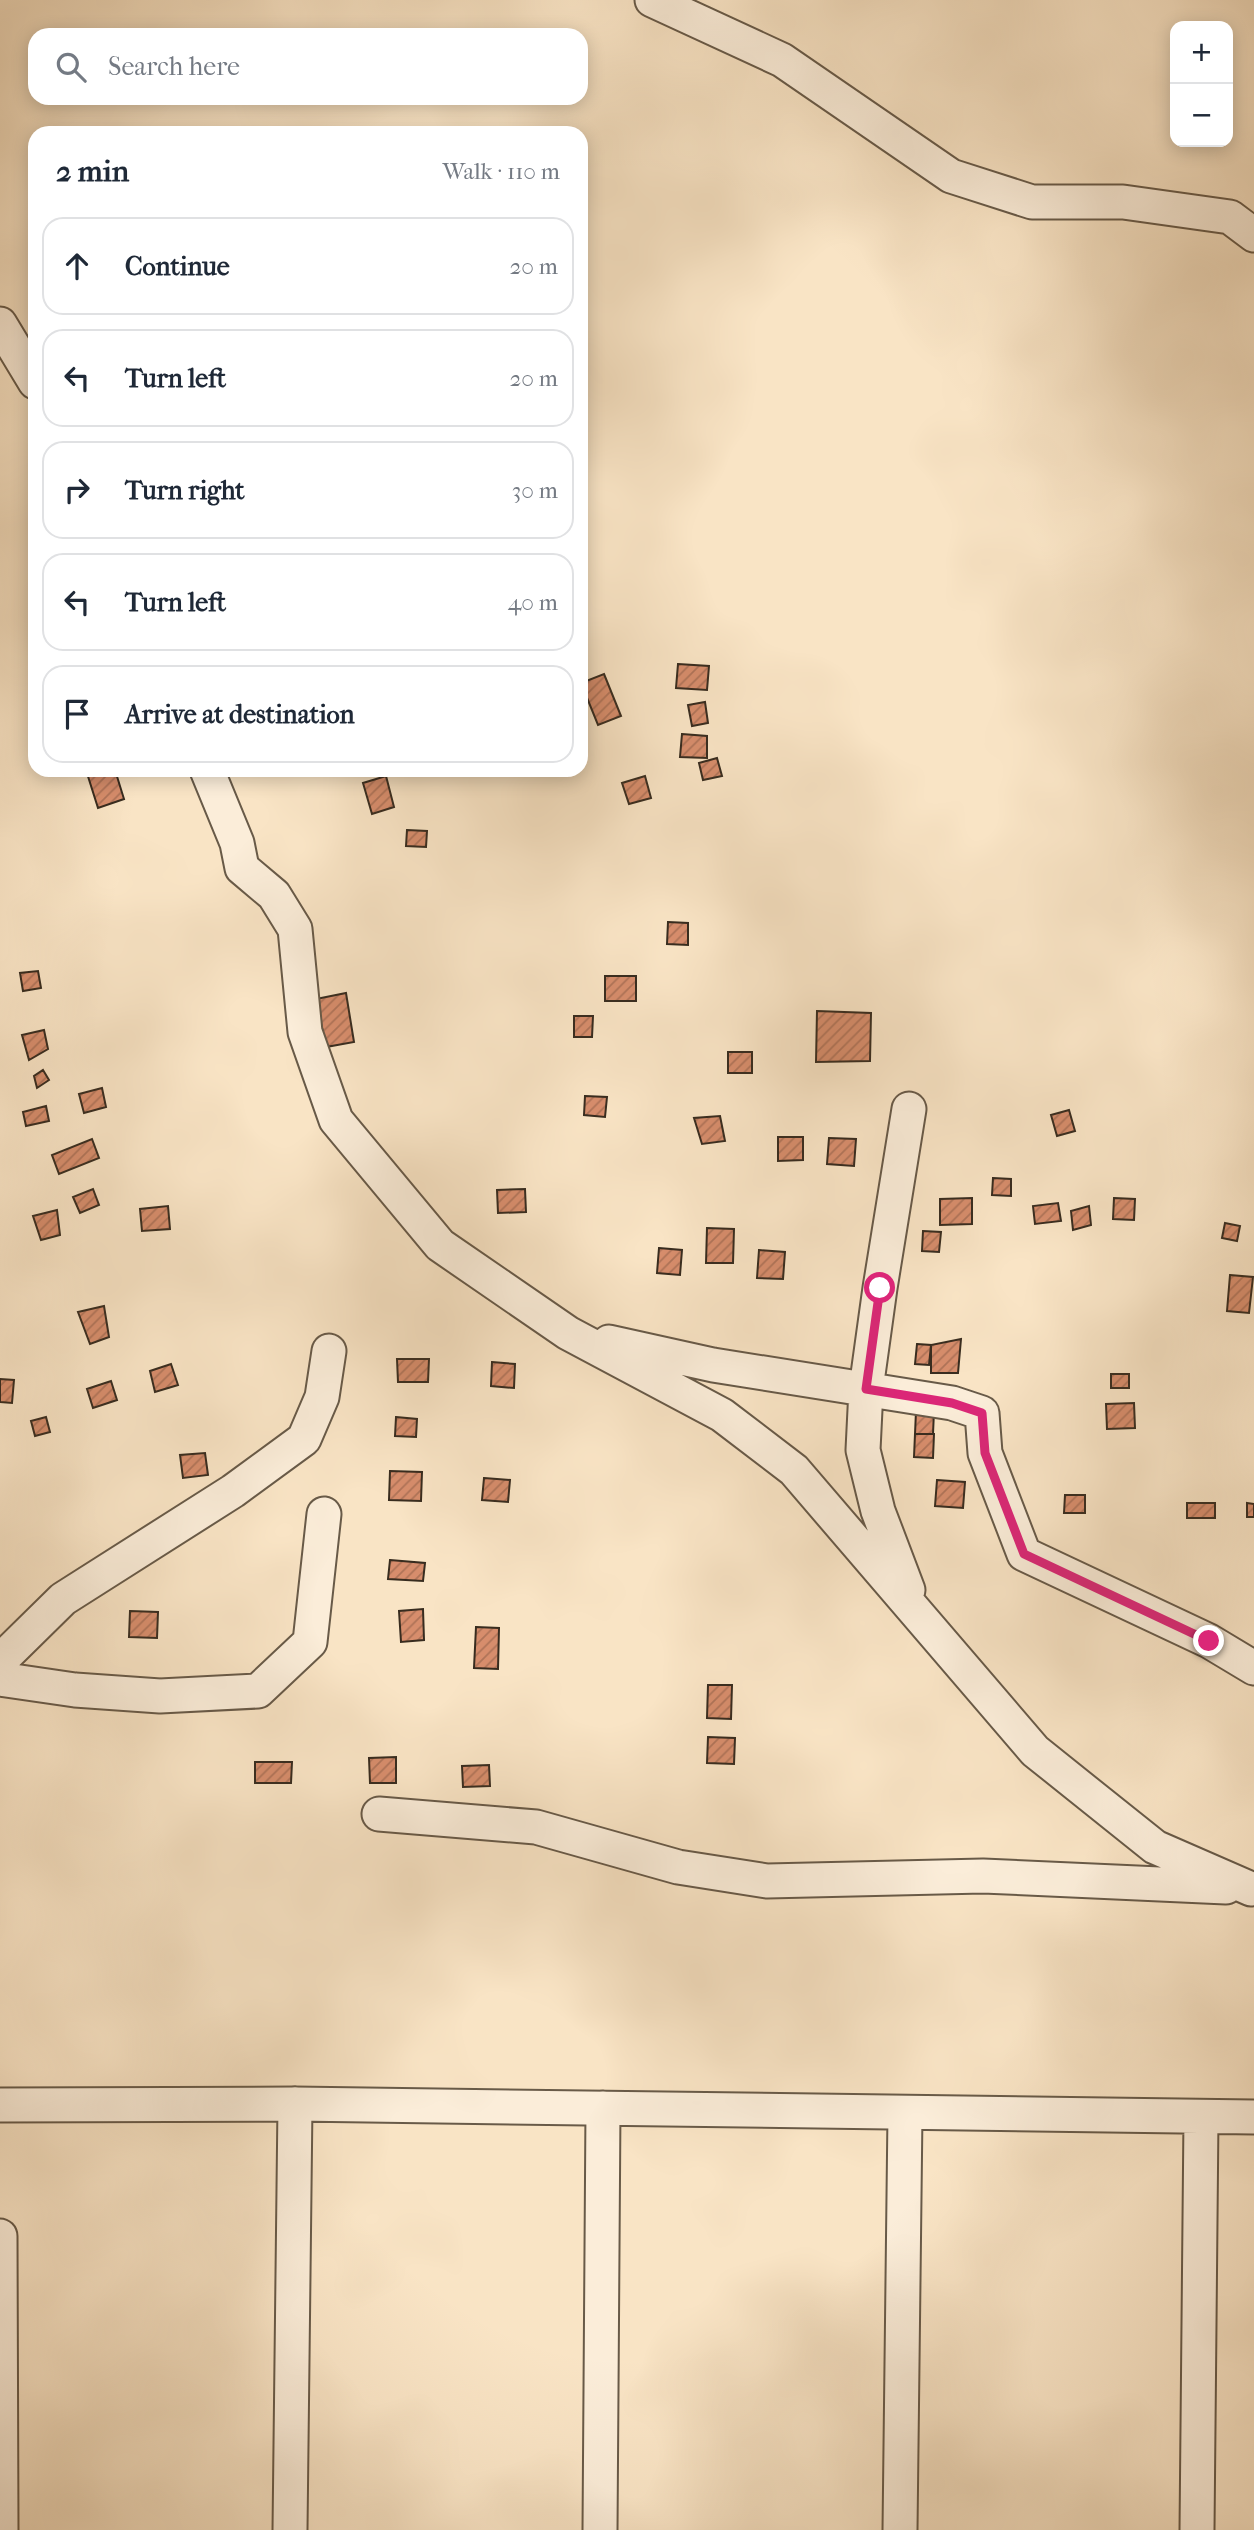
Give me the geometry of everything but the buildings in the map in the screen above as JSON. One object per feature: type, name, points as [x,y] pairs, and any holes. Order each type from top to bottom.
[{"type":"street","points":[[652,0],[782,60],[951,176],[1032,202],[1123,202],[1230,217],[1254,235]]},
{"type":"street","points":[[0,324],[28,371]]},
{"type":"street","points":[[0,335],[28,372]]},
{"type":"street","points":[[210,777],[237,843],[242,868],[274,895],[295,929],[305,1032],[336,1120],[440,1245],[568,1333],[722,1415],[794,1470],[1035,1751],[1155,1847],[1252,1889]]},
{"type":"street","points":[[909,1109],[866,1389],[863,1450],[878,1511],[918,1615]]},
{"type":"street","points":[[568,1333],[713,1365],[952,1403],[982,1413],[985,1453],[1024,1554],[1209,1641],[1254,1668]]},
{"type":"street","points":[[0,1661],[63,1599],[233,1491],[304,1439],[323,1397],[329,1351]]},
{"type":"street","points":[[0,1679],[75,1690],[160,1696],[258,1691],[310,1642],[324,1514]]},
{"type":"street","points":[[379,1814],[536,1827],[678,1867],[767,1881],[982,1876],[1252,1889]]},
{"type":"street","points":[[0,2105],[295,2104],[1254,2117]]},
{"type":"street","points":[[290,2530],[295,2104]]},
{"type":"street","points":[[600,2530],[603,2108]]},
{"type":"street","points":[[900,2530],[905,2113]]},
{"type":"street","points":[[1196,2530],[1201,2117]]},
{"type":"street","points":[[0,2236],[1,2530]]},
{"type":"route","points":[[880,1288],[866,1389],[952,1403],[982,1413],[985,1453],[1024,1554],[1209,1641]]}]
